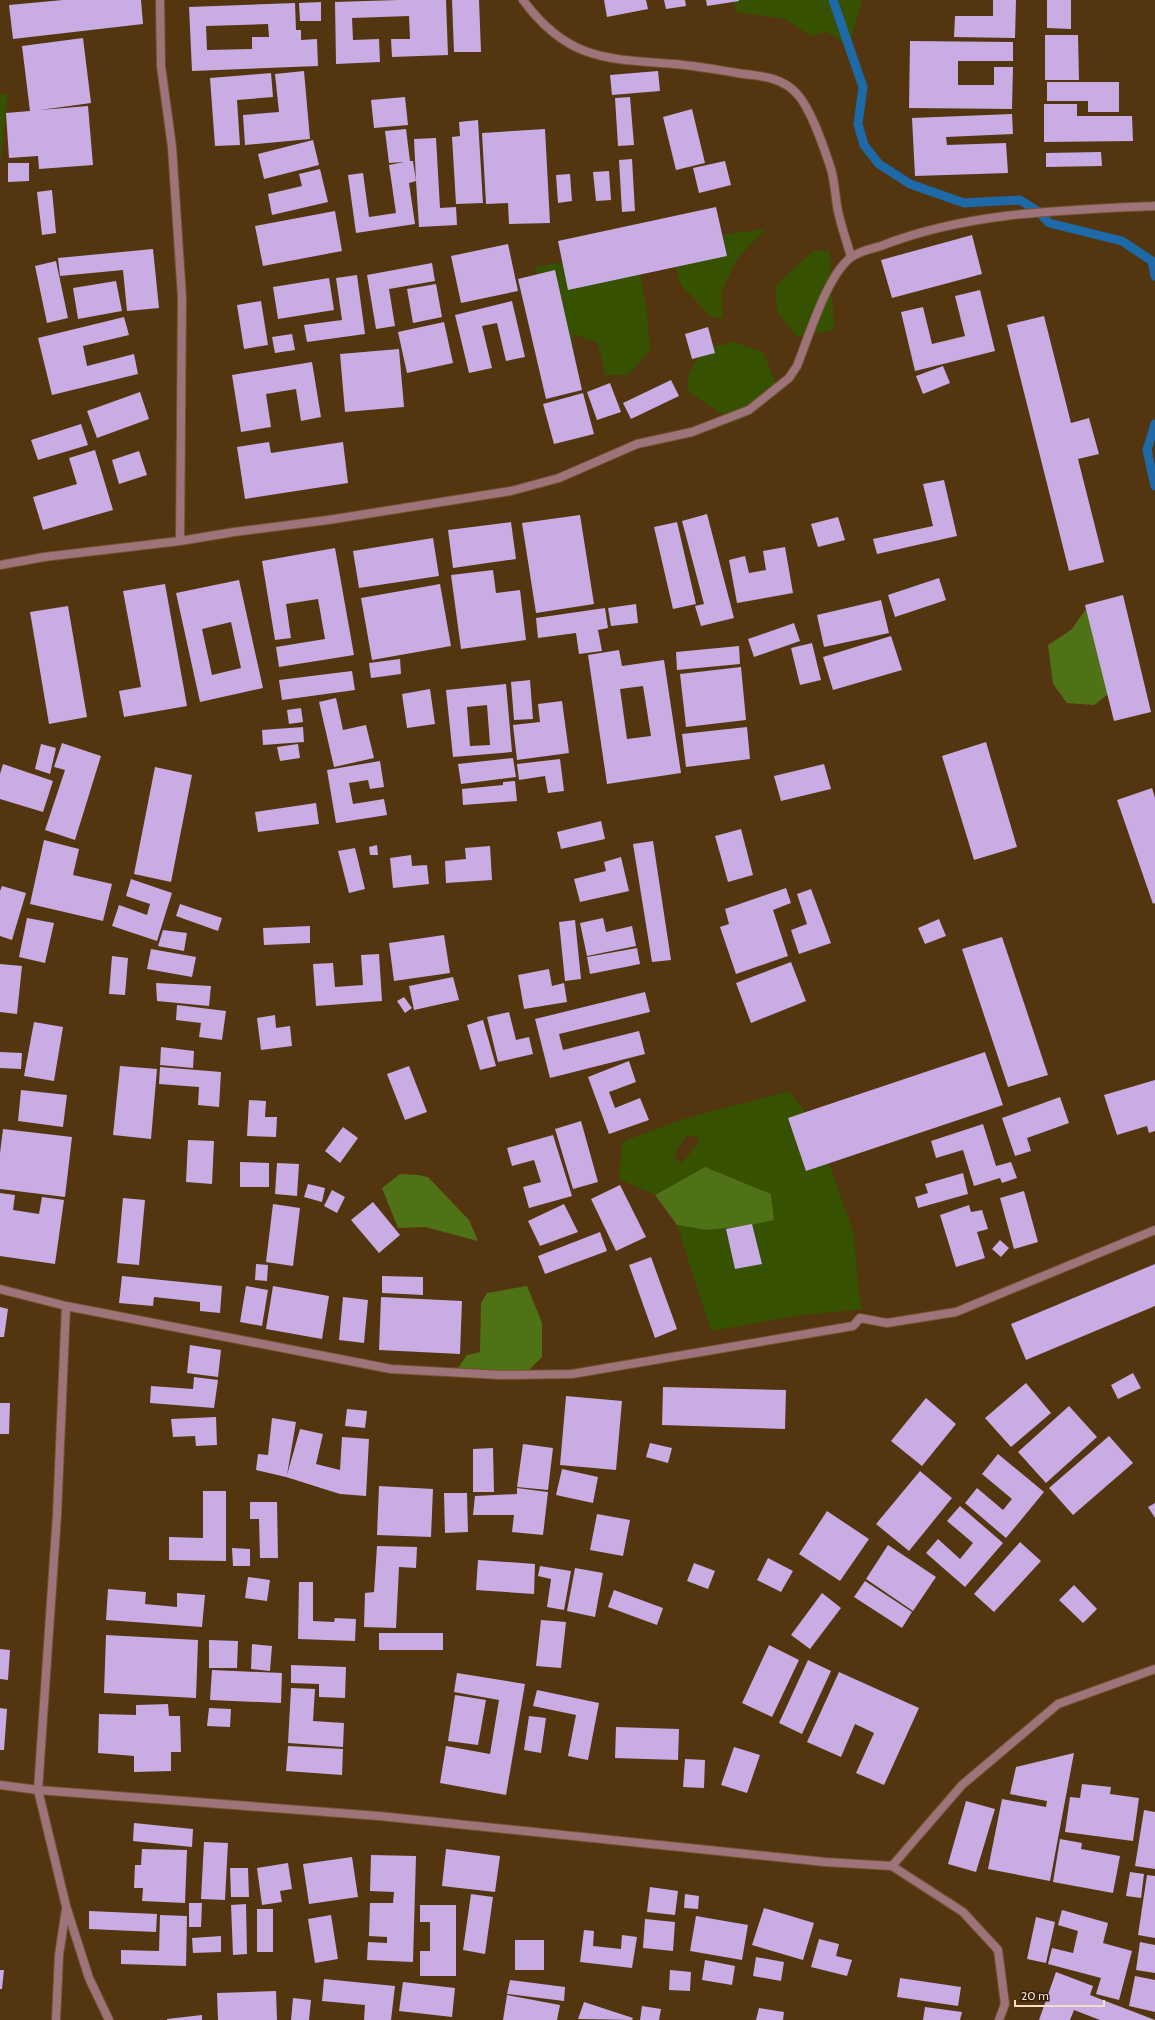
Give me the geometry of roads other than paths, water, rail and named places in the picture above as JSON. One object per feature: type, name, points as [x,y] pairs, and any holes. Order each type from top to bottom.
[{"type":"street","points":[[160,0],[161,66],[172,147],[182,297],[180,541]]},
{"type":"street","points":[[523,0],[531,10],[564,42],[580,50],[628,62],[684,65],[767,77],[787,85],[798,95],[809,113],[831,170],[838,210],[851,257]]},
{"type":"street","points":[[0,565],[44,557],[180,541],[511,491],[559,478],[637,444],[692,432],[748,410],[788,378],[797,366],[835,275],[851,257],[907,236],[945,226],[1039,212],[1155,206]]},
{"type":"street","points":[[0,1289],[66,1306],[391,1369],[501,1375],[572,1374],[853,1326],[860,1318],[887,1323],[956,1312],[1155,1230]]},
{"type":"street","points":[[66,1306],[57,1515],[38,1790],[66,1906],[89,1978],[109,2020]]},
{"type":"street","points":[[892,1866],[962,1785],[1058,1704],[1155,1669]]},
{"type":"street","points":[[0,1785],[38,1790],[371,1816],[825,1862],[892,1866],[963,1912],[998,1950],[1005,2004],[999,2020]]},
{"type":"street","points":[[56,2020],[60,1955],[66,1906]]},
{"type":"waterway","points":[[833,0],[863,87],[858,124],[864,145],[879,164],[910,184],[964,203],[1020,200],[1039,212],[1049,223],[1122,241],[1152,261],[1155,276]]},
{"type":"waterway","points":[[1155,424],[1147,450],[1155,486]]}]
